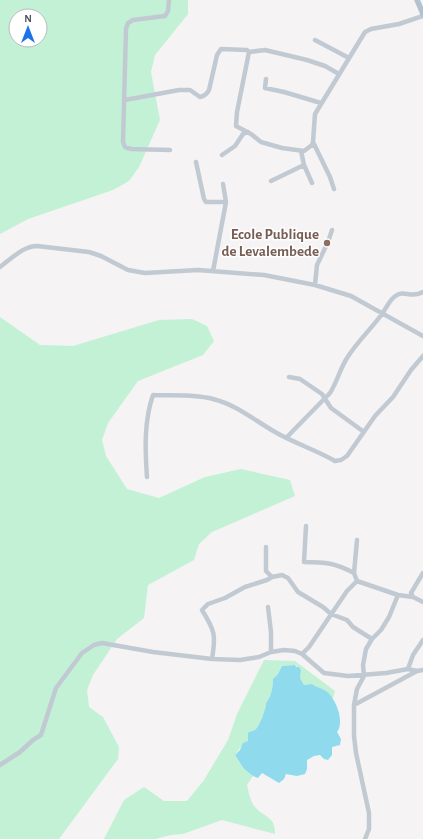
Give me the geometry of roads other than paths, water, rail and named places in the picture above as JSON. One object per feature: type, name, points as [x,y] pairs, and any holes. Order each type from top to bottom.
[{"type":"main road","points":[[417,0],[423,15]]},
{"type":"street","points":[[169,0],[168,11],[165,16],[133,20],[128,23],[126,29],[123,142],[126,147],[131,149],[170,150]]},
{"type":"street","points":[[334,189],[313,142],[314,114],[367,30],[399,24],[423,15]]},
{"type":"street","points":[[315,40],[349,58]]},
{"type":"street","points":[[125,100],[179,90],[190,90],[200,97],[208,94],[217,55],[221,49],[247,50],[249,52],[265,50],[307,60],[325,66],[339,74]]},
{"type":"street","points":[[249,52],[236,124],[238,127],[248,132],[261,142],[301,152],[310,147],[313,142]]},
{"type":"street","points":[[266,79],[265,88],[284,92],[321,104]]},
{"type":"street","points":[[222,155],[235,146],[243,134],[248,132]]},
{"type":"street","points":[[301,152],[304,165],[312,182]]},
{"type":"street","points":[[196,162],[204,199],[206,202],[226,202]]},
{"type":"street","points":[[271,181],[304,165]]},
{"type":"street","points":[[213,271],[226,202],[223,184]]},
{"type":"street","points":[[315,285],[317,265],[332,230]]},
{"type":"street","points":[[0,267],[24,249],[31,246],[37,246],[89,252],[101,256],[128,270],[145,273],[198,270],[274,276],[315,285],[351,296],[382,315],[392,318],[423,336]]},
{"type":"street","points":[[286,438],[326,398],[335,385],[347,358],[382,315],[393,298],[397,294],[402,293],[416,296],[423,292]]},
{"type":"street","points":[[146,476],[145,435],[152,395],[212,399],[237,408],[275,433],[335,461],[338,461],[347,456],[375,416],[393,397],[411,370],[423,356]]},
{"type":"street","points":[[289,376],[306,383],[322,394],[332,408],[364,432]]},
{"type":"street","points":[[306,526],[304,562],[326,562],[341,566],[354,573]]},
{"type":"street","points":[[357,540],[354,573],[357,581]]},
{"type":"street","points":[[266,547],[266,571],[272,577]]},
{"type":"street","points":[[413,597],[413,589],[423,573]]},
{"type":"street","points":[[212,659],[214,646],[213,629],[202,610],[208,604],[225,598],[245,587],[282,575],[288,578],[298,592],[323,606],[331,614],[347,620],[353,627],[372,639]]},
{"type":"street","points":[[357,581],[398,595],[413,597],[423,602]]},
{"type":"street","points":[[302,654],[309,647],[347,590],[357,581]]},
{"type":"street","points":[[365,839],[369,829],[369,813],[356,753],[354,736],[354,705],[364,676],[363,665],[366,649],[389,618],[398,595]]},
{"type":"street","points":[[268,607],[271,632],[271,652]]},
{"type":"street","points":[[408,669],[413,655],[423,640]]},
{"type":"street","points":[[0,765],[20,752],[41,735],[56,688],[82,653],[94,645],[102,643],[154,652],[212,659],[240,660],[259,657],[271,652],[284,650],[295,651],[302,654],[324,673],[348,676],[364,676],[408,669],[423,670]]},
{"type":"street","points":[[354,705],[417,670]]},
{"type":"water","points":[[295,665],[301,670],[300,678],[304,685],[312,684],[330,694],[336,704],[340,716],[339,728],[337,732],[341,739],[340,745],[332,747],[332,755],[328,760],[324,759],[320,755],[314,756],[307,760],[307,769],[305,774],[297,776],[286,774],[284,779],[279,783],[262,773],[258,778],[253,776],[244,769],[235,755],[240,750],[243,743],[248,741],[248,733],[258,727],[271,692],[273,679],[278,674],[282,666]]},
{"type":"place","name":"Ecole Publique de Levalembede","points":[[327,243]]}]
